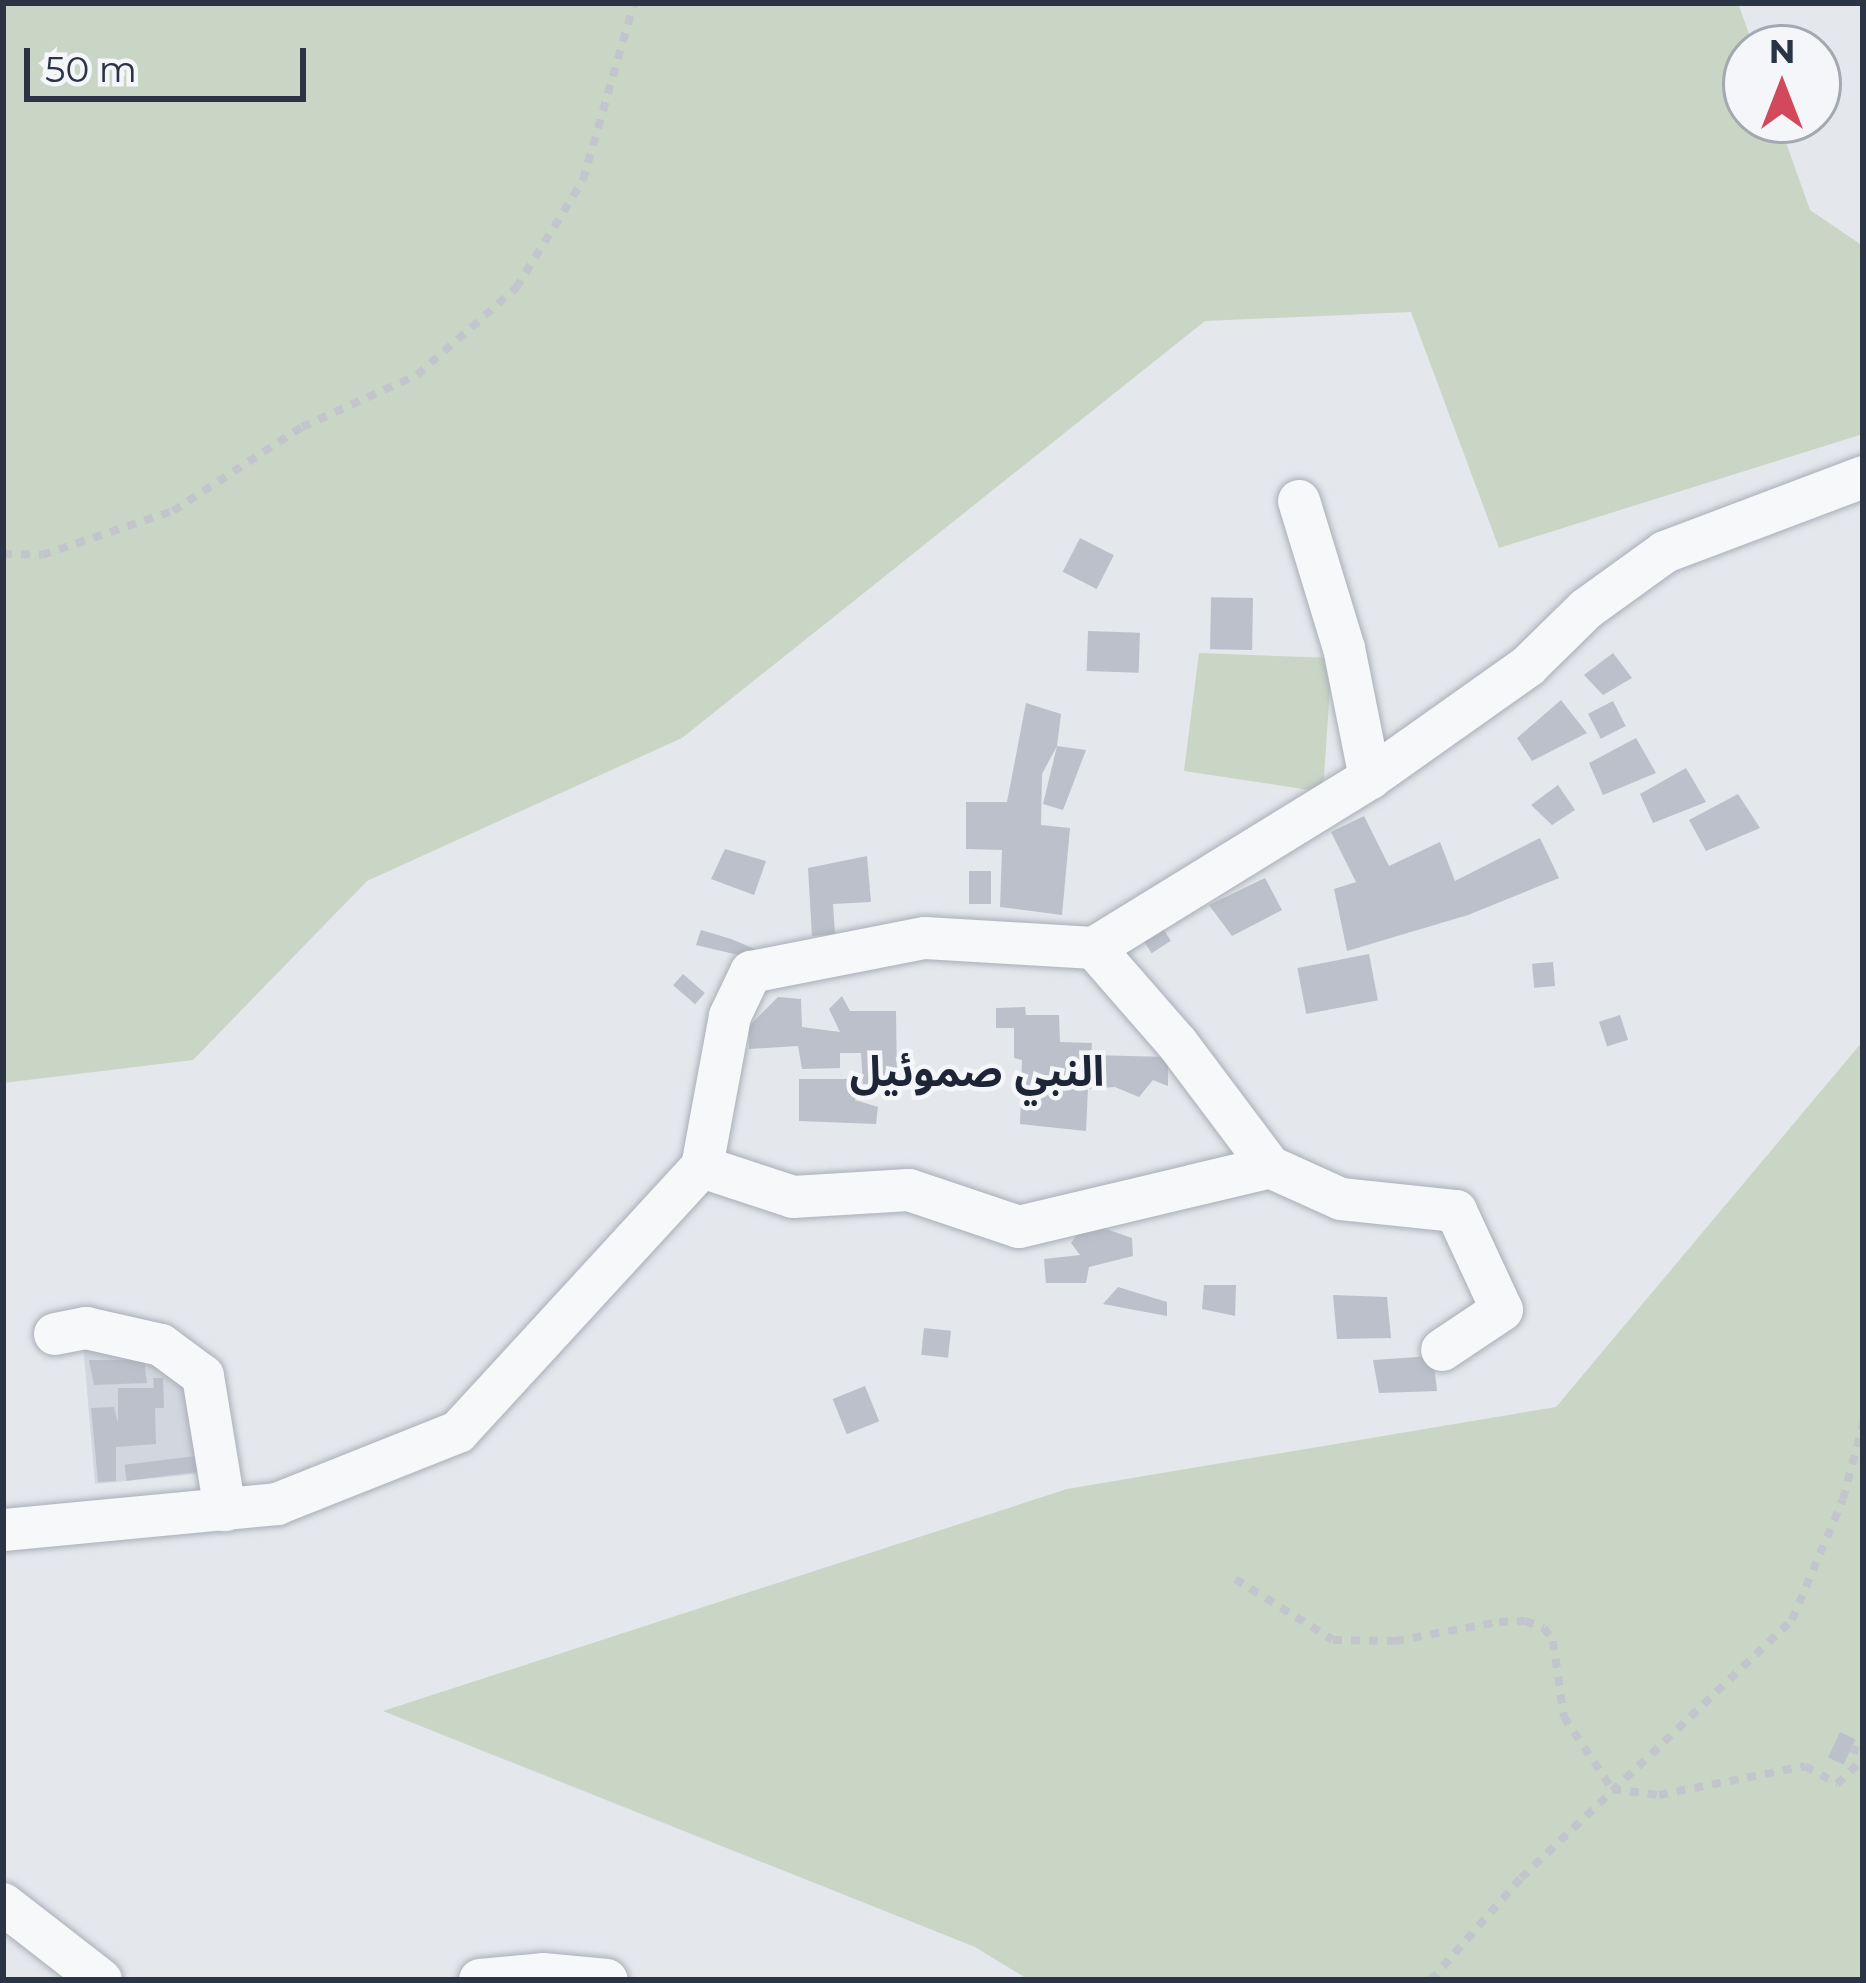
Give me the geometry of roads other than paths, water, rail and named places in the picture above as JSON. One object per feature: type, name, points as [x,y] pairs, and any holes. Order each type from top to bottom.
[{"type":"street","points":[[3,1530],[277,1504],[458,1432],[702,1166],[730,1016],[751,972],[925,938],[1094,948],[1370,778],[1528,666],[1586,609],[1665,552],[1863,477]]},
{"type":"street","points":[[1299,501],[1344,648],[1370,778]]},
{"type":"street","points":[[1094,948],[1177,1043],[1270,1166],[1341,1198],[1456,1211],[1502,1310],[1442,1350]]},
{"type":"street","points":[[702,1166],[793,1197],[909,1190],[1018,1227],[1270,1166]]},
{"type":"street","points":[[55,1334],[86,1328],[161,1345],[203,1376],[226,1510]]},
{"type":"street","points":[[3,1904],[100,1980]]},
{"type":"street","points":[[480,1980],[544,1974],[607,1980]]},
{"type":"district","name":"النبي صموئيل","points":[[977,1071]]}]
